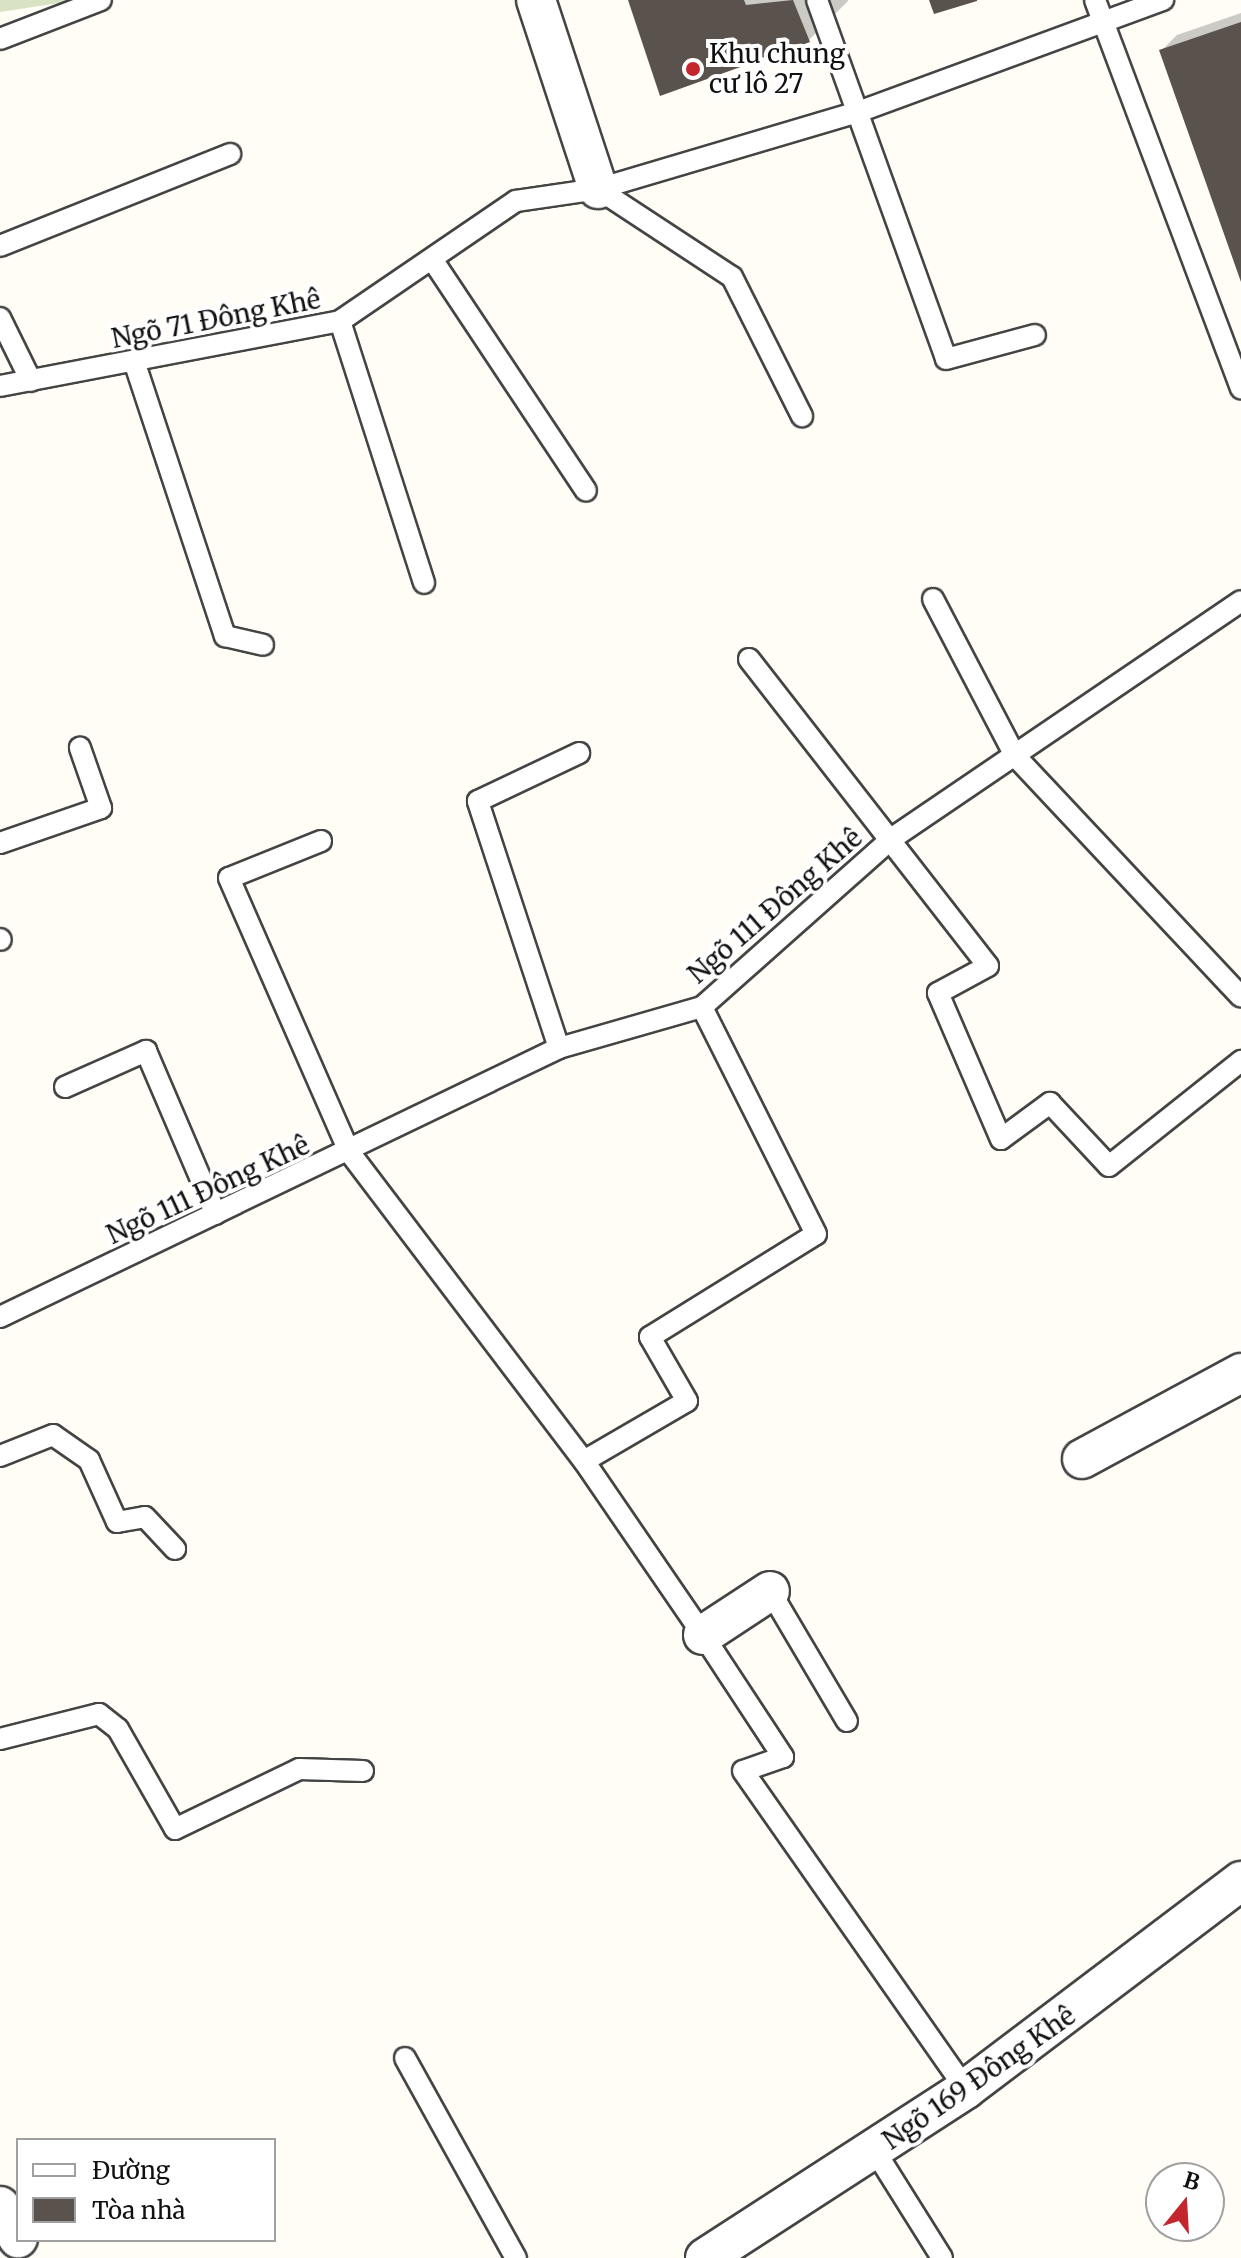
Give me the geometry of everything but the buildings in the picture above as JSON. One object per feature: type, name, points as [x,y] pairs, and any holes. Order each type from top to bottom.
[{"type":"street","points":[[536,0],[598,189]]},
{"type":"street","points":[[1082,1459],[1241,1373]]},
{"type":"street","points":[[703,1635],[770,1591]]},
{"type":"street","name":"Ngõ 169 Đông Khê","points":[[705,2258],[875,2151],[966,2089],[1237,1893]]},
{"type":"street","points":[[0,2206],[16,2235]]},
{"type":"lane","points":[[0,39],[101,0]]},
{"type":"lane","points":[[817,0],[861,111],[946,359],[1035,335]]},
{"type":"lane","points":[[1095,0],[1241,389]]},
{"type":"lane","name":"Ngõ 71 Đông Khê","points":[[0,386],[340,321],[516,201],[598,189],[861,111],[1163,0]]},
{"type":"lane","points":[[0,246],[230,154]]},
{"type":"lane","points":[[598,189],[732,277],[802,416]]},
{"type":"lane","points":[[432,259],[586,491]]},
{"type":"lane","points":[[0,318],[31,381]]},
{"type":"lane","points":[[340,321],[424,583]]},
{"type":"lane","points":[[134,361],[225,636],[263,645]]},
{"type":"lane","points":[[933,599],[1015,756],[1241,997]]},
{"type":"lane","name":"Ngõ 111 Đông Khê","points":[[0,1317],[350,1153],[559,1048],[702,1007],[891,839],[1241,601]]},
{"type":"lane","points":[[749,659],[988,966],[938,993],[1001,1139],[1050,1103],[1109,1166],[1241,1061]]},
{"type":"lane","points":[[0,843],[101,808],[80,748]]},
{"type":"lane","points":[[559,1048],[478,801],[579,753]]},
{"type":"lane","points":[[321,841],[229,878],[350,1153],[584,1461],[703,1635],[783,1757],[743,1771],[966,2089]]},
{"type":"lane","points":[[584,1461],[687,1401],[650,1337],[816,1234],[702,1007]]},
{"type":"lane","points":[[65,1087],[146,1051],[216,1214]]},
{"type":"lane","points":[[0,1456],[53,1435],[89,1460],[117,1522],[145,1517],[175,1549]]},
{"type":"lane","points":[[770,1591],[847,1721]]},
{"type":"lane","points":[[0,1739],[99,1714],[118,1729],[175,1829],[299,1769],[363,1771]]},
{"type":"lane","points":[[405,2058],[516,2258]]},
{"type":"lane","points":[[875,2151],[942,2258]]},
{"type":"green space","points":[[0,0],[65,0],[66,2],[0,12]]},
{"type":"place","name":"Khu chung cư lô 27","points":[[693,69]]}]
